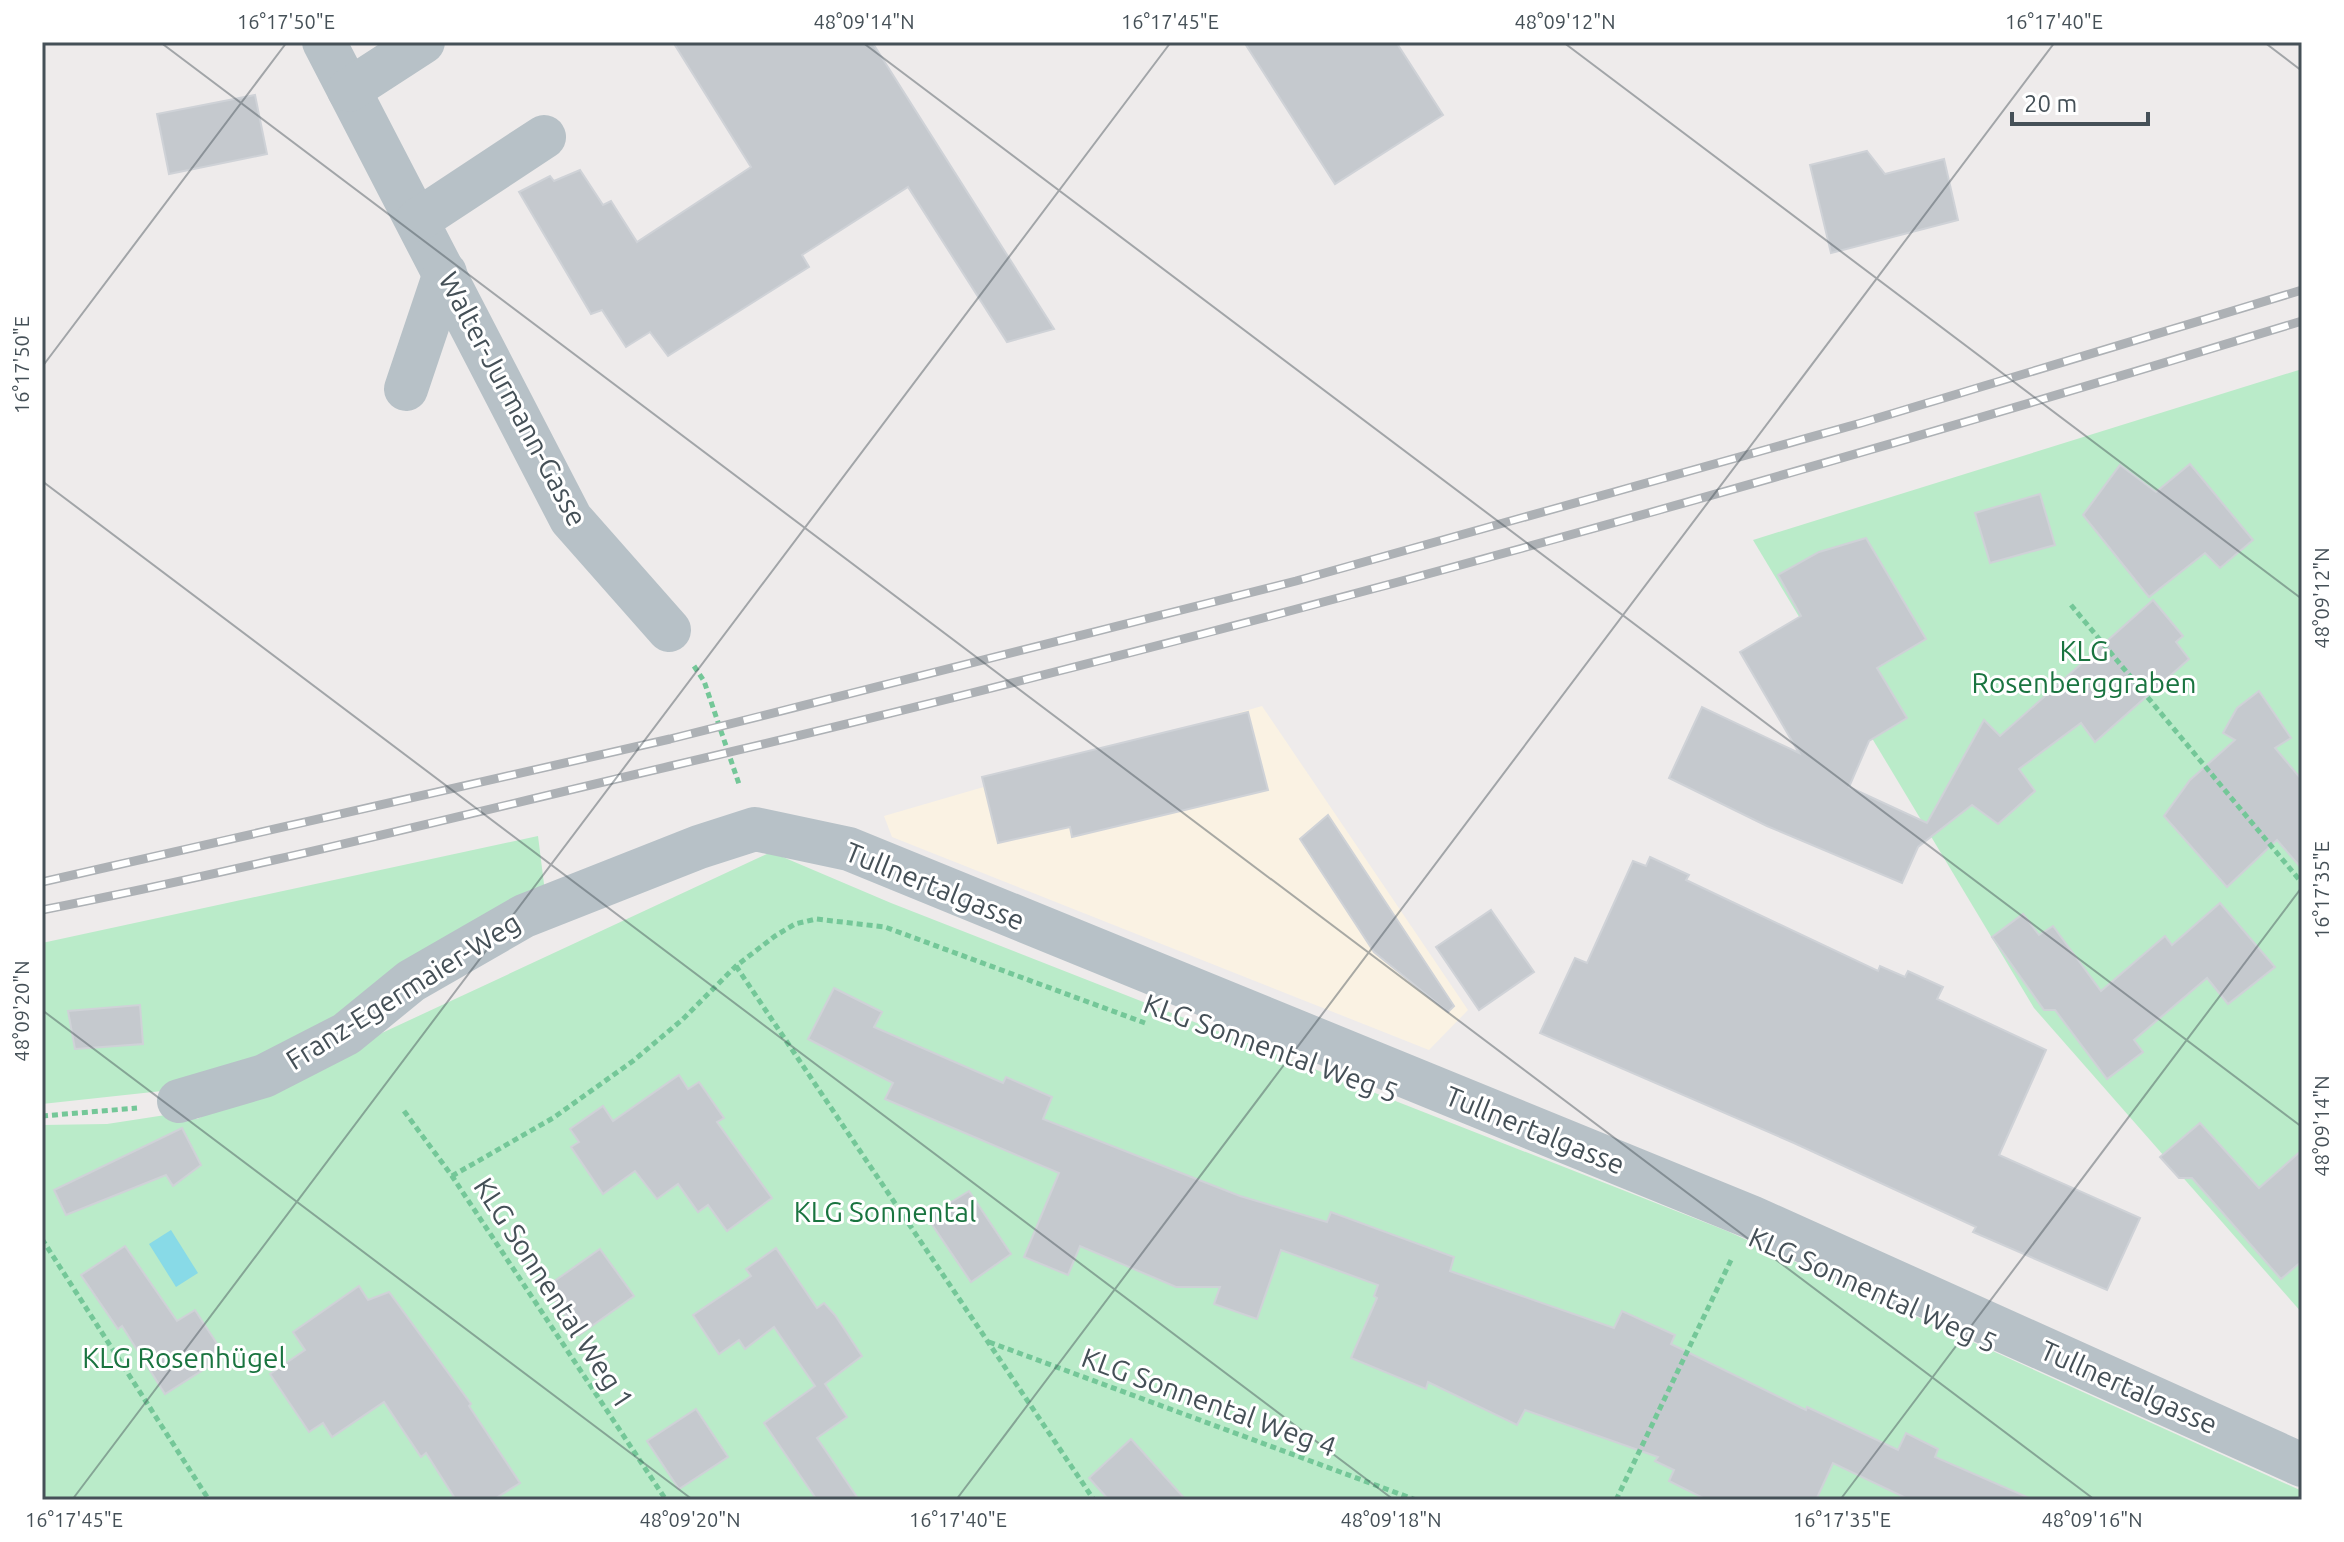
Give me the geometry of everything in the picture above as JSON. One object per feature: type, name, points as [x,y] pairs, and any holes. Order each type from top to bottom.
[{"type":"street","name":"Walter-Jurmann-Gasse","points":[[324,42],[571,519],[669,630]]},
{"type":"street","points":[[349,90],[423,42]]},
{"type":"street","points":[[418,220],[544,137]]},
{"type":"street","points":[[406,389],[445,273]]},
{"type":"street","name":"Franz-Egermaier-Weg","points":[[179,1101],[264,1076],[346,1034],[411,981],[524,916],[755,829]]},
{"type":"street","name":"Tullnertalgasse","points":[[755,829],[849,849],[1751,1217],[2302,1465]]},
{"type":"path","points":[[2071,605],[2302,883]]},
{"type":"path","points":[[669,630],[704,681],[755,829]]},
{"type":"path","name":"KLG Sonnental Weg 5","points":[[452,1176],[553,1118],[633,1061],[682,1020],[736,966],[795,924],[816,919],[863,922],[1152,1025]]},
{"type":"path","points":[[736,966],[1094,1500]]},
{"type":"path","points":[[42,1116],[179,1101]]},
{"type":"path","name":"KLG Sonnental Weg 1","points":[[404,1111],[452,1176],[666,1500]]},
{"type":"path","points":[[1616,1500],[1751,1217]]},
{"type":"path","points":[[42,1239],[209,1500]]},
{"type":"path","name":"KLG Sonnental Weg 4","points":[[989,1342],[1416,1500]]},
{"type":"shaded area","points":[[1262,706],[1468,1010],[1429,1050],[892,837],[884,816]]},
{"type":"green space","name":"KLG Rosenberggraben","points":[[2302,369],[2302,1313],[2034,1008],[1753,540]]},
{"type":"green space","points":[[538,836],[545,892],[327,1028],[199,1087],[42,1104],[42,943]]},
{"type":"green space","name":"KLG Sonnental","points":[[771,852],[891,903],[1727,1231],[2302,1491],[2302,1500],[42,1500],[42,1125],[107,1124],[185,1112],[197,1119]]},
{"type":"water","points":[[171,1230],[198,1273],[176,1287],[149,1244]]},
{"type":"building","points":[[673,42],[872,42],[1054,329],[1007,342],[908,187],[802,255],[809,267],[668,356],[650,332],[626,347],[602,310],[591,314],[519,192],[550,176],[554,181],[580,170],[603,205],[611,201],[637,242],[751,167]]},
{"type":"building","points":[[1244,42],[1396,42],[1443,115],[1335,184]]},
{"type":"building","points":[[255,95],[267,154],[169,174],[157,114]]},
{"type":"building","points":[[1867,151],[1885,174],[1944,159],[1958,220],[1831,253],[1810,165]]},
{"type":"building","points":[[2190,464],[2253,540],[2220,568],[2205,553],[2149,597],[2083,515],[2120,465],[2156,492]]},
{"type":"building","points":[[2040,494],[2055,545],[1990,563],[1975,513]]},
{"type":"building","points":[[1866,538],[1926,639],[1877,668],[1907,718],[1869,741],[1849,787],[1927,823],[1984,720],[2000,736],[2153,600],[2183,636],[2176,642],[2189,659],[2095,742],[2081,723],[2019,769],[2035,791],[1998,824],[1972,805],[1918,847],[1902,883],[1767,826],[1669,778],[1702,707],[1799,753],[1740,652],[1801,616],[1778,575],[1819,552]]},
{"type":"building","points":[[2259,691],[2291,738],[2275,748],[2302,780],[2302,869],[2277,840],[2227,887],[2164,816],[2190,780],[2235,740],[2223,733],[2237,708]]},
{"type":"building","points":[[1248,712],[1268,790],[1072,837],[1070,827],[998,843],[982,777]]},
{"type":"building","points":[[1328,815],[1454,1006],[1448,1012],[1374,952],[1300,839]]},
{"type":"building","points":[[1650,857],[1689,875],[1686,880],[1878,971],[1880,966],[1905,977],[1908,971],[1943,987],[1937,999],[2046,1050],[1999,1155],[2140,1218],[2107,1290],[1973,1232],[1976,1227],[1794,1143],[1540,1033],[1575,958],[1587,963],[1633,861],[1646,866]]},
{"type":"building","points":[[2220,903],[2275,967],[2228,1004],[2207,978],[2134,1040],[2143,1052],[2107,1079],[2055,1010],[2044,1010],[1992,937],[2023,914],[2039,935],[2053,926],[2101,991],[2165,936],[2172,945]]},
{"type":"building","points":[[1491,910],[1534,972],[1479,1010],[1436,947]]},
{"type":"building","points":[[834,988],[882,1012],[874,1027],[1003,1083],[1006,1077],[1052,1097],[1043,1119],[1240,1196],[1327,1222],[1331,1212],[1454,1257],[1450,1271],[1614,1328],[1622,1311],[1675,1335],[1671,1344],[1806,1410],[1807,1407],[1898,1450],[1906,1433],[1938,1449],[1935,1457],[2034,1500],[1910,1500],[1833,1463],[1816,1500],[1707,1500],[1669,1481],[1674,1470],[1655,1461],[1658,1457],[1525,1410],[1517,1425],[1428,1382],[1426,1389],[1351,1358],[1377,1298],[1374,1296],[1378,1285],[1281,1250],[1257,1319],[1214,1304],[1220,1287],[1176,1287],[1080,1246],[1068,1275],[1024,1257],[1059,1173],[885,1099],[893,1083],[808,1039]]},
{"type":"building","points":[[140,1005],[143,1044],[75,1049],[68,1011]]},
{"type":"building","points":[[679,1075],[688,1089],[699,1082],[724,1118],[717,1122],[772,1198],[727,1231],[708,1205],[698,1212],[678,1184],[657,1199],[635,1171],[603,1194],[571,1147],[579,1142],[570,1129],[603,1106],[613,1121]]},
{"type":"building","points":[[2200,1123],[2259,1188],[2302,1150],[2302,1261],[2281,1279],[2192,1178],[2179,1178],[2160,1157]]},
{"type":"building","points":[[182,1128],[201,1165],[173,1186],[166,1175],[66,1215],[54,1190]]},
{"type":"building","points":[[969,1191],[1011,1254],[971,1282],[927,1217]]},
{"type":"building","points":[[125,1246],[177,1321],[195,1310],[225,1356],[165,1394],[122,1326],[118,1329],[81,1275]]},
{"type":"building","points":[[776,1248],[817,1308],[824,1303],[862,1356],[825,1384],[847,1417],[817,1438],[859,1500],[817,1500],[764,1423],[815,1386],[774,1327],[745,1349],[739,1340],[719,1354],[693,1315],[751,1276],[746,1269]]},
{"type":"building","points":[[600,1249],[634,1296],[579,1335],[546,1287]]},
{"type":"building","points":[[359,1286],[368,1300],[389,1292],[471,1404],[469,1406],[520,1483],[493,1500],[456,1500],[426,1453],[421,1457],[384,1402],[332,1437],[323,1423],[309,1432],[270,1374],[305,1350],[293,1332]]},
{"type":"building","points":[[696,1409],[728,1457],[679,1489],[647,1441]]},
{"type":"building","points":[[1131,1439],[1186,1500],[1109,1500],[1089,1478]]},
{"type":"railway","points":[[42,882],[670,739],[1296,581],[1861,423],[2302,290]]},
{"type":"railway","points":[[42,910],[279,859],[877,717],[1286,612],[1897,442],[2302,321]]},
{"type":"park label","name":"KLG Rosenhügel","points":[[184,1358]]}]
